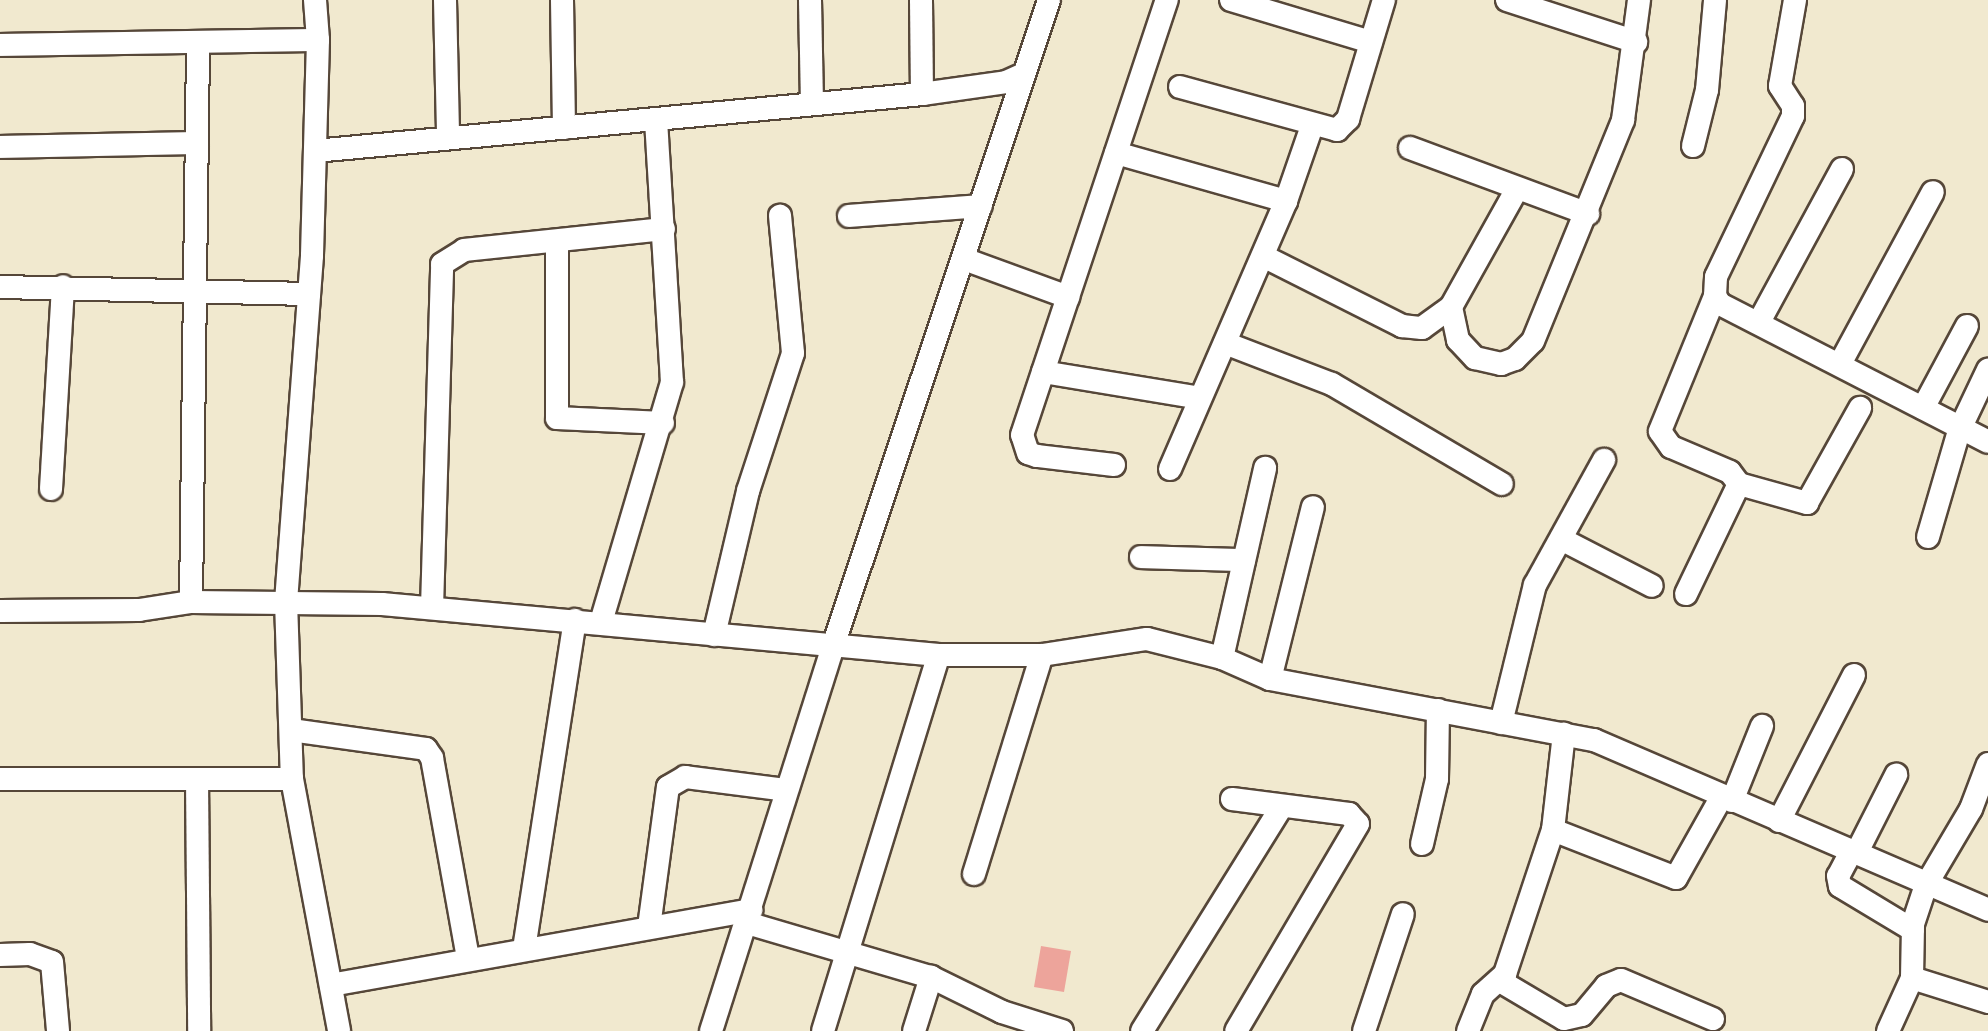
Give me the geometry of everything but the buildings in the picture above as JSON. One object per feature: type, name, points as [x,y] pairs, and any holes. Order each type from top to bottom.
[{"type":"street","points":[[315,0],[318,40],[309,294],[286,601],[292,779],[339,1031]]},
{"type":"street","points":[[445,0],[448,137]]},
{"type":"street","points":[[562,0],[564,128]]},
{"type":"street","points":[[810,0],[812,102]]},
{"type":"street","points":[[921,0],[922,94]]},
{"type":"street","points":[[711,1031],[833,646],[981,206],[1010,80],[1049,0]]},
{"type":"street","points":[[1114,465],[1028,453],[1022,435],[1167,0]]},
{"type":"street","points":[[1231,0],[1371,42]]},
{"type":"street","points":[[1180,87],[1327,130],[1343,126],[1384,0]]},
{"type":"street","points":[[1507,0],[1636,42]]},
{"type":"street","points":[[1451,307],[1458,340],[1466,353],[1486,362],[1515,359],[1533,341],[1588,214],[1623,120],[1636,42],[1639,0]]},
{"type":"street","points":[[1693,146],[1707,90],[1715,0]]},
{"type":"street","points":[[1795,0],[1780,86],[1793,106],[1793,116],[1716,277],[1715,296],[1660,431],[1671,447],[1730,472],[1739,484],[1807,503],[1860,408]]},
{"type":"street","points":[[0,45],[318,40]]},
{"type":"street","points":[[191,602],[198,42]]},
{"type":"street","points":[[315,151],[922,94],[1010,80]]},
{"type":"street","points":[[601,622],[663,423],[674,366],[656,121]]},
{"type":"street","points":[[1170,469],[1286,201],[1312,126]]},
{"type":"street","points":[[0,147],[197,143]]},
{"type":"street","points":[[1410,148],[1588,214]]},
{"type":"street","points":[[1116,153],[1286,201]]},
{"type":"street","points":[[1759,322],[1842,169]]},
{"type":"street","points":[[1263,256],[1402,326],[1432,325],[1451,307],[1517,189]]},
{"type":"street","points":[[1841,362],[1933,192]]},
{"type":"street","points":[[849,216],[981,206]]},
{"type":"street","points":[[714,635],[748,491],[793,353],[780,216]]},
{"type":"street","points":[[432,608],[442,264],[464,250],[664,229]]},
{"type":"street","points":[[557,241],[557,418],[663,423]]},
{"type":"street","points":[[964,259],[1068,297]]},
{"type":"street","points":[[0,287],[63,286],[195,295],[309,294]]},
{"type":"street","points":[[51,489],[63,286]]},
{"type":"street","points":[[1715,296],[1720,304],[1841,362],[1959,431],[1988,442]]},
{"type":"street","points":[[1923,408],[1967,326]]},
{"type":"street","points":[[1225,343],[1332,384],[1502,484]]},
{"type":"street","points":[[1928,537],[1959,431],[1988,370]]},
{"type":"street","points":[[1043,372],[1200,398]]},
{"type":"street","points":[[1501,723],[1535,585],[1604,460]]},
{"type":"street","points":[[1222,658],[1265,468]]},
{"type":"street","points":[[1686,594],[1739,484]]},
{"type":"street","points":[[1270,679],[1313,507]]},
{"type":"street","points":[[1561,539],[1652,586]]},
{"type":"street","points":[[1141,557],[1244,560]]},
{"type":"street","points":[[0,611],[139,610],[191,602],[286,601],[432,608],[939,655],[1042,655],[1147,639],[1222,658],[1270,679],[1594,740],[1988,910]]},
{"type":"street","points":[[524,949],[575,620]]},
{"type":"street","points":[[823,1031],[939,655]]},
{"type":"street","points":[[974,874],[1042,655]]},
{"type":"street","points":[[1779,821],[1854,675]]},
{"type":"street","points":[[1422,844],[1437,779],[1438,710]]},
{"type":"street","points":[[1553,830],[1676,878],[1727,798],[1762,726]]},
{"type":"street","points":[[291,730],[426,749],[432,758],[468,958]]},
{"type":"street","points":[[1468,1031],[1483,994],[1500,981],[1553,830],[1564,734]]},
{"type":"street","points":[[1888,1031],[1912,978],[1913,930],[1926,885],[1971,809],[1988,764]]},
{"type":"street","points":[[1896,775],[1854,853],[1838,876],[1840,886],[1913,930]]},
{"type":"street","points":[[649,927],[668,787],[685,777],[786,790]]},
{"type":"street","points":[[0,779],[292,779]]},
{"type":"street","points":[[197,779],[199,1031]]},
{"type":"street","points":[[1232,799],[1349,814],[1358,824],[1236,1031]]},
{"type":"street","points":[[1142,1031],[1282,806]]},
{"type":"street","points":[[1364,1031],[1403,914]]},
{"type":"street","points":[[331,985],[649,927],[749,916],[931,977],[999,1022],[1062,1031]]},
{"type":"street","points":[[0,955],[30,954],[52,962],[58,1031]]},
{"type":"street","points":[[914,1031],[931,977]]},
{"type":"street","points":[[1912,978],[1988,1002]]},
{"type":"street","points":[[1500,981],[1571,1024],[1606,986],[1621,980],[1713,1019]]}]
